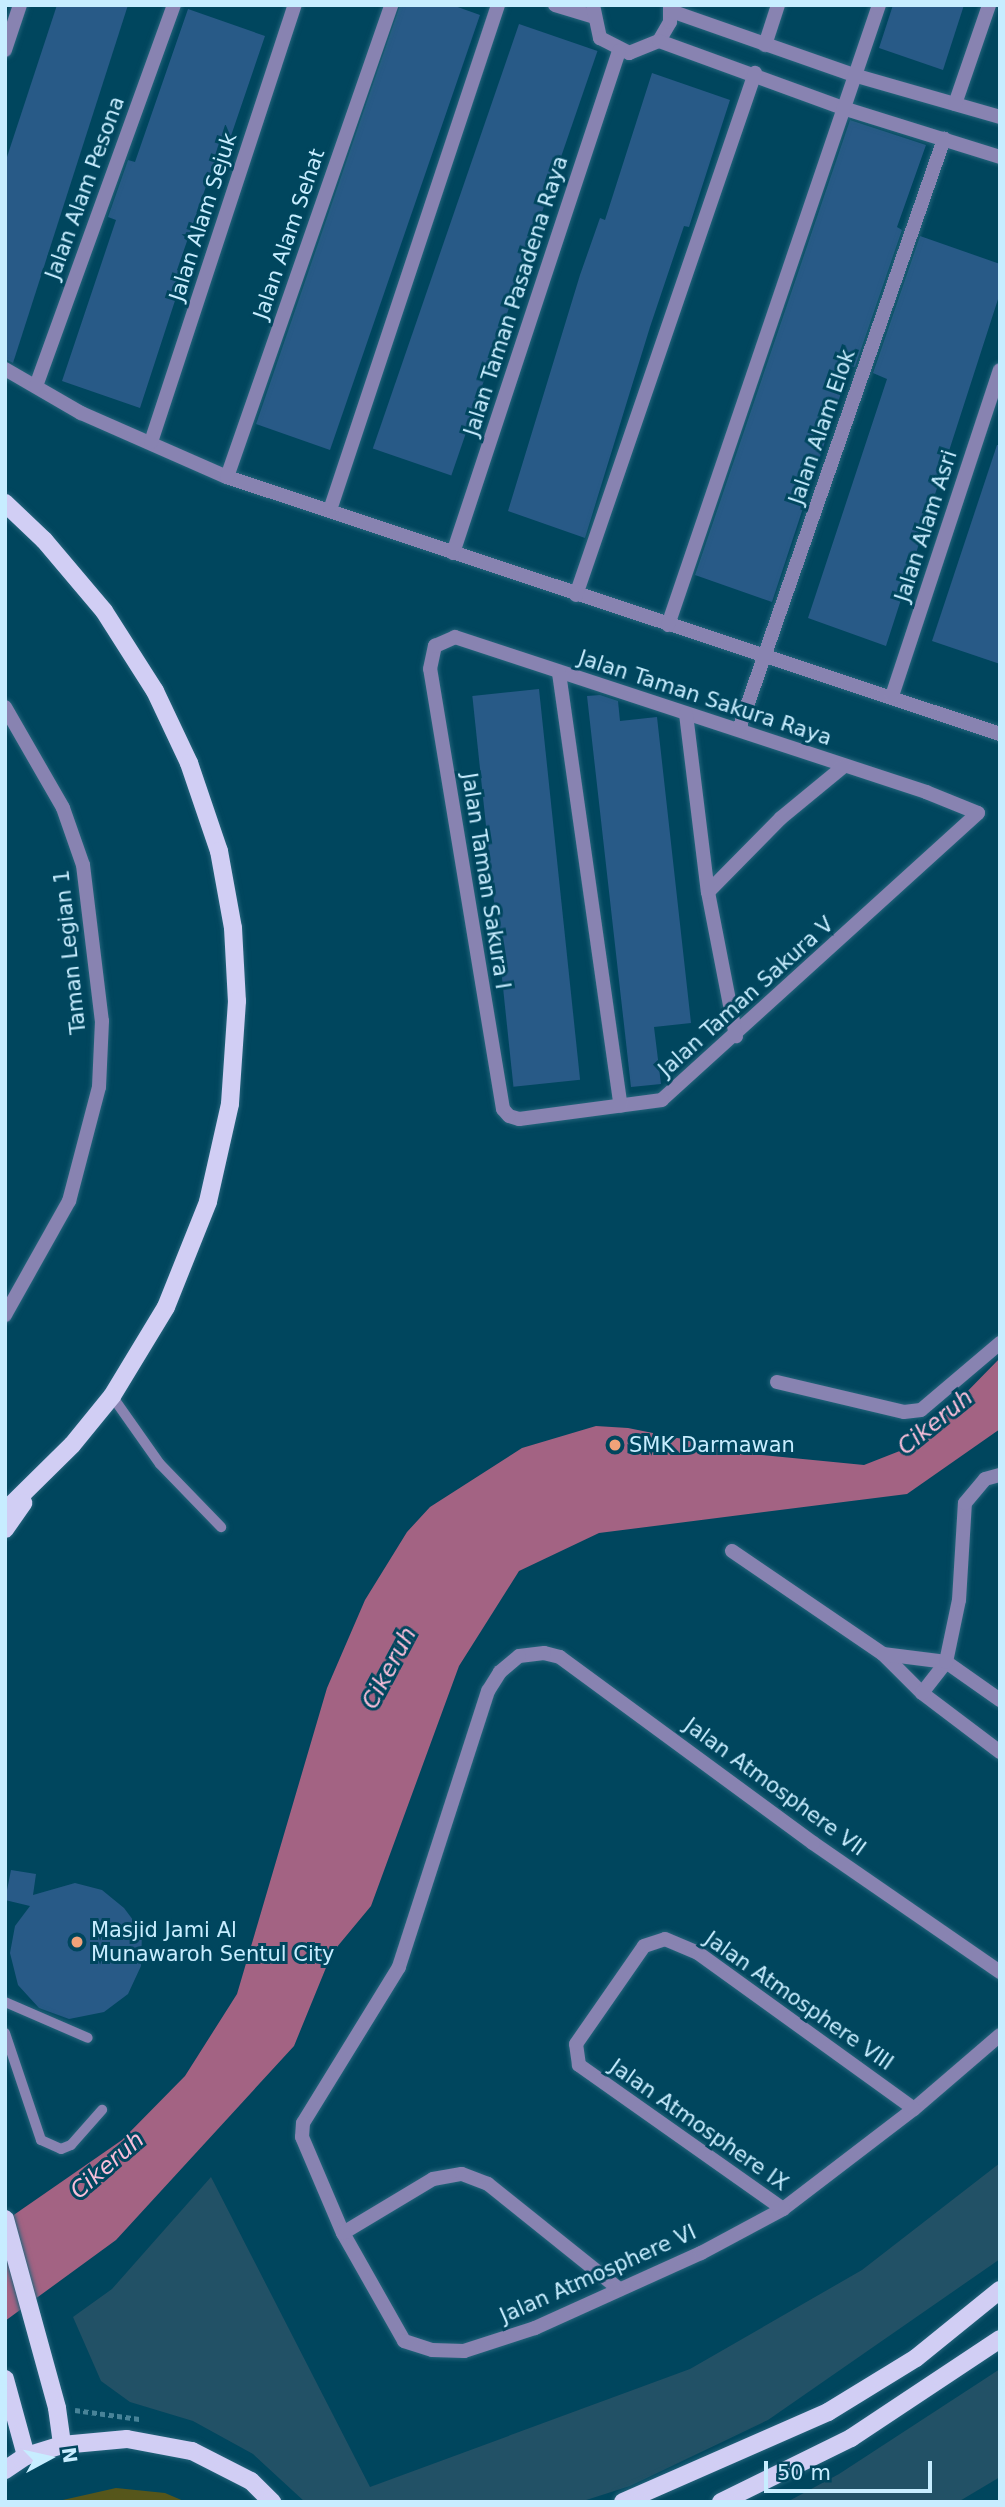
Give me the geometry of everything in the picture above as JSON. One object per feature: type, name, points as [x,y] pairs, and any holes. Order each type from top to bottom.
[{"type":"main road","points":[[5,503],[44,540],[104,611],[155,691],[189,763],[219,851],[233,928],[237,1001],[230,1104],[208,1202],[166,1307],[112,1396],[36,1483],[5,1511]]},
{"type":"main road","points":[[5,1529],[36,1483]]},
{"type":"main road","points":[[5,2219],[33,2330],[57,2408],[62,2445]]},
{"type":"main road","points":[[623,2502],[828,2412],[916,2358],[1000,2291]]},
{"type":"main road","points":[[721,2502],[851,2438],[1000,2339]]},
{"type":"main road","points":[[5,2379],[26,2456]]},
{"type":"main road","points":[[5,2469],[26,2456],[62,2445],[127,2439],[192,2451],[251,2481],[272,2502]]},
{"type":"street","points":[[5,51],[20,5]]},
{"type":"street","name":"Jalan Alam Pesona","points":[[36,386],[174,5]]},
{"type":"street","name":"Jalan Alam Sejuk","points":[[150,442],[295,5]]},
{"type":"street","name":"Jalan Alam Sehat","points":[[227,477],[391,5]]},
{"type":"street","points":[[330,510],[498,5]]},
{"type":"street","points":[[555,5],[592,10],[600,38],[618,51],[640,51],[659,41],[670,8],[857,76],[1000,117]]},
{"type":"street","points":[[765,44],[778,5]]},
{"type":"street","points":[[668,625],[846,109],[879,5]]},
{"type":"street","points":[[955,104],[989,5]]},
{"type":"street","points":[[659,41],[755,73],[846,109],[1000,157]]},
{"type":"street","name":"Jalan Taman Pasadena Raya","points":[[453,553],[618,51]]},
{"type":"street","points":[[576,595],[755,73]]},
{"type":"street","name":"Jalan Alam Elok","points":[[739,729],[944,139]]},
{"type":"street","points":[[5,369],[80,413],[227,477],[764,658],[892,696],[1000,734]]},
{"type":"street","name":"Jalan Alam Asri","points":[[892,696],[1000,370]]},
{"type":"street","name":"Jalan Taman Sakura Raya","points":[[429,661],[435,646],[455,637],[559,673],[739,729],[978,813]]},
{"type":"street","name":"Jalan Taman Sakura I","points":[[429,661],[503,1108]]},
{"type":"street","points":[[559,673],[621,1106]]},
{"type":"street","name":"Taman Legian 1","points":[[5,707],[63,807],[83,865],[102,1021],[99,1087],[69,1201],[5,1315]]},
{"type":"street","points":[[686,714],[708,892],[736,1036]]},
{"type":"street","points":[[708,892],[781,818],[844,765]]},
{"type":"street","name":"Jalan Taman Sakura V","points":[[503,1108],[519,1119],[662,1100],[736,1036],[978,813]]},
{"type":"street","points":[[776,1382],[904,1412],[921,1410],[1000,1343]]},
{"type":"street","points":[[922,1693],[946,1662],[959,1600],[965,1503],[985,1479],[1000,1475]]},
{"type":"street","points":[[732,1551],[883,1654],[922,1693],[1000,1752]]},
{"type":"street","name":"Jalan Atmosphere VII","points":[[519,1656],[544,1653],[560,1657],[813,1843],[1000,1972]]},
{"type":"street","points":[[883,1654],[946,1662],[1000,1700]]},
{"type":"street","name":"Jalan Atmosphere VI","points":[[519,1656],[500,1672],[488,1691],[399,1967],[303,2123],[306,2148],[343,2233],[404,2341],[432,2350],[476,2347],[535,2328],[783,2209],[914,2109],[1000,2035]]},
{"type":"street","name":"Jalan Atmosphere VIII","points":[[654,1940],[676,1941],[698,1953],[914,2109]]},
{"type":"street","name":"Jalan Atmosphere IX","points":[[654,1940],[644,1946],[576,2045],[579,2065],[783,2209]]},
{"type":"street","points":[[343,2233],[433,2179],[463,2174],[488,2184],[619,2289]]},
{"type":"lane","points":[[112,1396],[160,1464],[221,1527]]},
{"type":"lane","points":[[5,2002],[88,2038]]},
{"type":"lane","points":[[5,2033],[41,2140],[61,2149],[71,2145],[102,2110]]},
{"type":"shaded area","points":[[1000,2163],[1000,2259],[768,2420],[630,2486],[580,2502],[305,2502],[253,2454],[193,2421],[130,2402],[101,2381],[73,2317],[112,2289],[211,2177],[370,2487],[690,2369],[862,2270]]},
{"type":"shaded area","points":[[1000,2369],[1000,2477],[958,2502],[787,2502],[839,2474]]},
{"type":"shaded area","points":[[116,2488],[165,2493],[186,2502],[54,2502]]},
{"type":"water","name":"Cikeruh","points":[[1000,1358],[1000,1429],[907,1494],[599,1533],[519,1571],[459,1666],[371,1906],[332,1953],[294,2046],[116,2240],[5,2321],[5,2221],[122,2140],[185,2076],[237,1994],[327,1688],[365,1600],[407,1532],[430,1507],[522,1448],[596,1426],[628,1428],[762,1455],[864,1465],[915,1445]]},
{"type":"building","points":[[57,5],[128,5],[13,363],[5,359],[5,163]]},
{"type":"building","points":[[400,5],[452,5],[480,15],[330,450],[256,424]]},
{"type":"building","points":[[893,5],[964,5],[943,70],[879,48]]},
{"type":"building","points":[[188,9],[265,36],[219,171],[212,169],[177,270],[184,273],[140,408],[62,381],[116,220],[108,217],[128,160],[135,162]]},
{"type":"building","points":[[519,24],[597,51],[451,476],[373,449]]},
{"type":"building","points":[[652,73],[730,100],[689,227],[684,226],[650,327],[585,538],[508,511],[580,275],[600,218],[605,220]]},
{"type":"building","points":[[850,120],[926,145],[897,227],[902,230],[855,367],[850,366],[772,602],[695,575]]},
{"type":"building","points":[[920,236],[1000,264],[1000,293],[886,646],[808,618],[887,379],[873,373]]},
{"type":"building","points":[[997,445],[1000,445],[1000,664],[932,641]]},
{"type":"building","points":[[539,689],[580,1080],[513,1087],[472,696]]},
{"type":"building","points":[[600,695],[618,701],[620,721],[657,717],[691,1023],[654,1027],[661,1084],[631,1087],[587,696]]},
{"type":"building","name":"Masjid Jami Al Munawaroh Sentul City","points":[[11,1870],[36,1874],[33,1895],[75,1883],[102,1890],[124,1908],[142,1932],[141,1966],[128,1994],[104,2012],[69,2019],[39,2008],[18,1985],[10,1953],[15,1926],[30,1906],[5,1900]]},
{"type":"place","name":"SMK Darmawan","points":[[615,1445]]},
{"type":"place","name":"Masjid Jami Al Munawaroh Sentul City","points":[[77,1942]]}]
